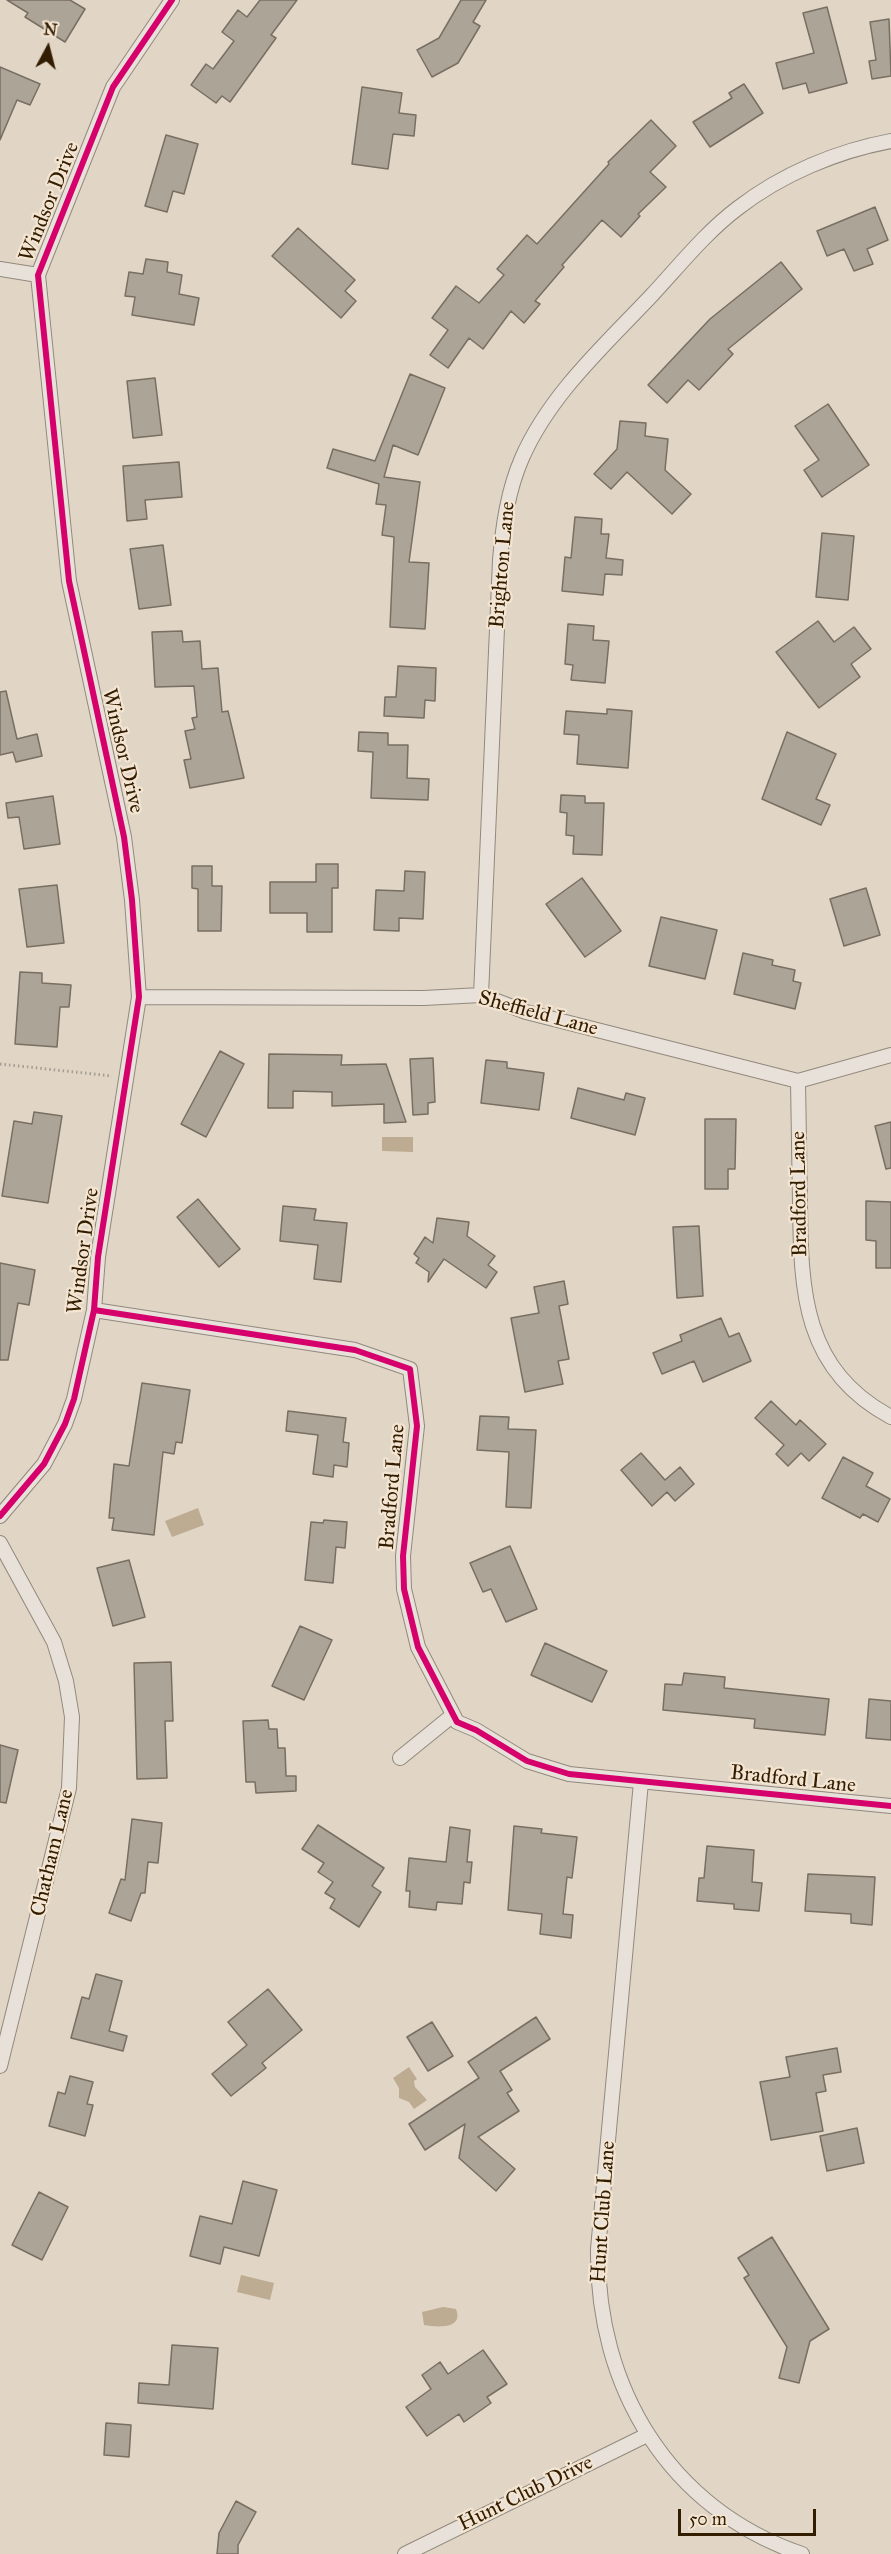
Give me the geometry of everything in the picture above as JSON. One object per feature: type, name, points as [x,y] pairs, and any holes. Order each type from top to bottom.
[{"type":"street","name":"Windsor Drive","points":[[0,1516],[44,1464],[65,1424],[74,1399],[94,1310],[98,1257],[139,998],[132,900],[124,837],[69,581],[38,275],[113,87],[172,0]]},
{"type":"street","name":"Brighton Lane","points":[[481,995],[500,560],[503,523],[512,484],[522,458],[549,410],[580,373],[698,245],[737,208],[818,162],[856,149],[891,141]]},
{"type":"street","points":[[0,269],[38,275]]},
{"type":"street","name":"Sheffield Lane","points":[[139,998],[424,998],[481,995],[526,1012],[798,1081],[891,1055]]},
{"type":"street","name":"Bradford Lane","points":[[798,1081],[801,1267],[809,1319],[838,1375],[867,1401],[891,1417]]},
{"type":"street","name":"Bradford Lane","points":[[94,1310],[355,1350],[410,1369],[417,1426],[403,1556],[404,1589],[418,1647],[457,1722],[527,1761],[546,1768],[587,1777],[891,1806]]},
{"type":"street","name":"Chatham Lane","points":[[0,1543],[54,1642],[64,1675],[72,1717],[69,1788],[0,2067]]},
{"type":"street","points":[[400,1758],[453,1715]]},
{"type":"street","name":"Hunt Club Lane","points":[[641,1782],[598,2249],[597,2280],[600,2310],[611,2357],[624,2393],[647,2435],[689,2485],[710,2504],[752,2532],[802,2554]]},
{"type":"street","name":"Hunt Club Drive","points":[[405,2554],[647,2435]]},
{"type":"path","points":[[0,1064],[126,1077]]},
{"type":"shaded area","points":[[382,1137],[413,1137],[413,1152],[382,1151]]},
{"type":"shaded area","points":[[198,1508],[204,1525],[172,1537],[165,1521]]},
{"type":"shaded area","points":[[409,2067],[417,2079],[414,2081],[415,2087],[427,2100],[414,2109],[409,2102],[399,2098],[399,2088],[393,2078]]},
{"type":"shaded area","points":[[241,2275],[274,2283],[270,2300],[237,2292]]},
{"type":"shaded area","points":[[443,2307],[456,2309],[456,2321],[453,2324],[448,2326],[424,2325],[422,2312]]},
{"type":"building","points":[[7,0],[70,0],[85,9],[65,42],[25,17],[28,13]]},
{"type":"building","points":[[260,0],[297,0],[271,35],[276,38],[230,102],[222,96],[216,103],[191,85],[206,64],[213,69],[234,41],[222,32],[238,10],[247,17]]},
{"type":"building","points":[[461,0],[486,0],[473,22],[480,26],[458,63],[432,77],[417,50],[439,38]]},
{"type":"building","points":[[827,7],[847,83],[809,93],[806,83],[783,89],[776,63],[814,53],[803,13]]},
{"type":"building","points":[[889,19],[891,76],[872,79],[869,61],[876,60],[870,22]]},
{"type":"building","points":[[0,67],[40,84],[30,105],[17,100],[0,140]]},
{"type":"building","points":[[744,84],[763,113],[710,147],[693,122],[732,98],[729,93]]},
{"type":"building","points":[[362,87],[402,93],[399,113],[416,115],[414,136],[393,134],[388,169],[352,164]]},
{"type":"building","points":[[651,120],[676,146],[650,172],[666,187],[638,214],[640,216],[621,237],[602,220],[562,265],[564,267],[535,301],[540,304],[524,323],[511,311],[483,349],[469,338],[448,368],[430,355],[448,330],[432,318],[456,286],[479,303],[504,275],[497,269],[527,235],[537,244],[609,164],[608,162]]},
{"type":"building","points":[[166,135],[198,144],[184,194],[173,191],[167,212],[145,206]]},
{"type":"building","points":[[875,207],[888,240],[867,249],[873,264],[854,271],[844,249],[827,256],[817,231]]},
{"type":"building","points":[[298,228],[355,280],[345,291],[356,301],[341,318],[272,256]]},
{"type":"building","points":[[146,259],[168,262],[167,272],[182,275],[179,294],[199,298],[194,325],[132,315],[135,297],[125,296],[129,272],[143,274]]},
{"type":"building","points":[[781,262],[802,289],[728,349],[733,354],[699,390],[688,380],[667,403],[648,385],[710,319]]},
{"type":"building","points":[[410,374],[445,388],[418,455],[393,445],[384,477],[420,482],[409,562],[429,563],[425,629],[390,627],[394,537],[382,535],[386,505],[376,504],[379,484],[327,468],[333,449],[375,461]]},
{"type":"building","points":[[155,378],[162,435],[133,438],[127,381]]},
{"type":"building","points":[[828,404],[869,465],[822,497],[804,470],[819,460],[795,426]]},
{"type":"building","points":[[620,421],[646,423],[645,436],[668,439],[665,470],[691,494],[672,514],[627,472],[611,489],[594,474],[617,449]]},
{"type":"building","points":[[179,462],[182,497],[145,500],[147,519],[127,521],[123,466]]},
{"type":"building","points":[[575,517],[602,519],[601,534],[609,534],[606,558],[623,560],[622,575],[605,574],[603,595],[562,591],[565,557],[571,558]]},
{"type":"building","points":[[822,533],[854,536],[848,600],[816,597]]},
{"type":"building","points":[[163,545],[171,605],[139,609],[130,549]]},
{"type":"building","points":[[818,621],[834,642],[854,627],[871,649],[851,664],[860,677],[819,708],[776,652]]},
{"type":"building","points":[[568,624],[594,626],[593,640],[609,641],[605,683],[571,680],[573,665],[565,664]]},
{"type":"building","points":[[182,631],[183,642],[200,641],[202,669],[218,668],[222,712],[228,711],[244,778],[190,788],[184,760],[191,759],[185,731],[195,729],[192,718],[197,717],[194,686],[155,687],[152,632]]},
{"type":"building","points":[[398,666],[436,668],[435,701],[425,700],[424,718],[384,716],[385,697],[396,697]]},
{"type":"building","points":[[6,691],[17,739],[37,734],[42,756],[16,762],[13,752],[0,755],[0,692]]},
{"type":"building","points":[[607,709],[632,711],[628,768],[577,764],[579,735],[564,734],[566,711],[607,714]]},
{"type":"building","points":[[359,732],[388,733],[388,745],[408,745],[407,778],[429,779],[428,800],[371,798],[373,752],[358,751]]},
{"type":"building","points":[[787,732],[836,754],[816,799],[830,805],[821,825],[762,799]]},
{"type":"building","points":[[561,795],[585,796],[585,803],[604,803],[602,855],[573,854],[574,836],[566,835],[567,813],[560,812]]},
{"type":"building","points":[[53,796],[60,844],[24,849],[19,817],[8,818],[6,803]]},
{"type":"building","points":[[316,864],[338,864],[338,888],[332,888],[332,932],[307,932],[307,913],[270,913],[270,882],[316,882]]},
{"type":"building","points":[[192,866],[212,866],[212,886],[222,886],[221,931],[198,931],[198,889],[192,888]]},
{"type":"building","points":[[405,871],[425,872],[423,919],[399,918],[399,931],[374,930],[376,890],[404,891]]},
{"type":"building","points":[[582,878],[621,931],[585,957],[546,904]]},
{"type":"building","points":[[57,885],[64,943],[27,947],[19,889]]},
{"type":"building","points":[[866,888],[880,935],[844,946],[830,899]]},
{"type":"building","points":[[661,917],[717,930],[705,979],[649,966]]},
{"type":"building","points":[[743,953],[773,960],[772,965],[795,970],[793,981],[801,983],[795,1009],[734,994]]},
{"type":"building","points":[[20,972],[42,973],[42,983],[71,985],[69,1007],[60,1007],[57,1047],[15,1044]]},
{"type":"building","points":[[220,1051],[244,1064],[206,1137],[181,1124]]},
{"type":"building","points":[[269,1054],[342,1055],[341,1065],[386,1064],[406,1122],[384,1123],[384,1104],[332,1106],[332,1092],[293,1091],[293,1108],[268,1108]]},
{"type":"building","points":[[433,1058],[435,1102],[428,1103],[428,1114],[413,1115],[410,1059]]},
{"type":"building","points":[[486,1060],[507,1062],[507,1068],[544,1073],[539,1110],[481,1103]]},
{"type":"building","points":[[578,1088],[624,1100],[626,1093],[645,1098],[635,1135],[571,1118]]},
{"type":"building","points":[[34,1112],[62,1116],[48,1203],[2,1196],[14,1121],[32,1124]]},
{"type":"building","points":[[705,1119],[736,1119],[735,1169],[728,1169],[728,1189],[705,1189]]},
{"type":"building","points":[[891,1122],[891,1168],[886,1169],[875,1126]]},
{"type":"building","points":[[198,1199],[240,1249],[219,1267],[177,1217]]},
{"type":"building","points":[[866,1201],[891,1202],[891,1268],[876,1268],[876,1241],[866,1240]]},
{"type":"building","points":[[283,1206],[316,1209],[314,1220],[347,1223],[341,1282],[314,1279],[318,1245],[280,1241]]},
{"type":"building","points":[[437,1218],[469,1222],[467,1236],[495,1256],[488,1265],[497,1272],[486,1288],[444,1259],[428,1282],[429,1272],[416,1263],[419,1258],[414,1254],[425,1237],[433,1243]]},
{"type":"building","points":[[699,1226],[703,1296],[677,1298],[673,1227]]},
{"type":"building","points":[[0,1263],[35,1270],[29,1305],[18,1303],[8,1360],[0,1360]]},
{"type":"building","points":[[564,1281],[568,1304],[559,1306],[569,1359],[558,1361],[563,1384],[525,1392],[511,1318],[539,1313],[534,1287]]},
{"type":"building","points":[[721,1318],[729,1337],[739,1333],[751,1361],[703,1382],[694,1361],[662,1374],[653,1353],[682,1341],[680,1335]]},
{"type":"building","points":[[142,1383],[190,1390],[182,1443],[176,1442],[174,1454],[163,1452],[154,1535],[112,1530],[114,1518],[109,1518],[114,1464],[129,1466]]},
{"type":"building","points":[[771,1401],[796,1425],[800,1420],[826,1444],[809,1461],[801,1453],[788,1466],[776,1454],[784,1445],[755,1418]]},
{"type":"building","points":[[288,1411],[346,1418],[343,1442],[349,1443],[347,1467],[334,1465],[333,1477],[313,1474],[318,1435],[286,1431]]},
{"type":"building","points":[[480,1416],[509,1417],[508,1429],[536,1430],[531,1508],[506,1507],[509,1452],[477,1450]]},
{"type":"building","points":[[641,1453],[665,1480],[680,1467],[694,1484],[675,1501],[667,1492],[652,1506],[621,1470]]},
{"type":"building","points":[[843,1457],[873,1473],[866,1486],[890,1499],[878,1522],[863,1514],[860,1518],[822,1498]]},
{"type":"building","points":[[324,1520],[347,1522],[345,1548],[336,1547],[333,1583],[305,1580],[311,1522],[323,1523]]},
{"type":"building","points":[[510,1546],[537,1609],[506,1622],[491,1589],[483,1592],[470,1563]]},
{"type":"building","points":[[129,1560],[145,1617],[113,1626],[97,1568]]},
{"type":"building","points":[[300,1626],[332,1640],[304,1700],[272,1686]]},
{"type":"building","points":[[545,1643],[607,1671],[592,1702],[531,1675]]},
{"type":"building","points":[[171,1662],[173,1721],[165,1721],[167,1778],[137,1779],[134,1663]]},
{"type":"building","points":[[684,1673],[725,1677],[724,1688],[829,1699],[825,1735],[754,1728],[755,1719],[663,1710],[665,1684],[682,1685]]},
{"type":"building","points":[[869,1699],[891,1701],[891,1740],[866,1738]]},
{"type":"building","points":[[268,1720],[269,1729],[277,1729],[278,1748],[285,1748],[286,1776],[296,1776],[296,1791],[256,1793],[255,1782],[246,1782],[243,1721]]},
{"type":"building","points":[[0,1745],[18,1750],[6,1803],[0,1802]]},
{"type":"building","points":[[132,1819],[162,1823],[158,1863],[148,1862],[145,1893],[141,1893],[131,1921],[109,1913],[121,1879],[125,1880]]},
{"type":"building","points":[[318,1825],[384,1868],[372,1886],[381,1892],[359,1927],[330,1908],[335,1899],[325,1893],[333,1882],[318,1872],[324,1863],[302,1849]]},
{"type":"building","points":[[514,1826],[542,1829],[541,1833],[577,1837],[572,1878],[567,1877],[563,1914],[573,1915],[571,1938],[540,1934],[542,1914],[508,1910]]},
{"type":"building","points":[[450,1827],[470,1830],[467,1862],[472,1862],[470,1883],[464,1882],[462,1904],[437,1902],[436,1910],[409,1907],[410,1891],[406,1891],[409,1858],[446,1862]]},
{"type":"building","points":[[707,1846],[754,1850],[752,1882],[762,1883],[759,1911],[734,1909],[734,1904],[697,1901],[699,1878],[704,1878]]},
{"type":"building","points":[[808,1874],[875,1877],[872,1925],[851,1923],[851,1914],[805,1911]]},
{"type":"building","points":[[96,1974],[122,1981],[109,2031],[127,2036],[123,2051],[71,2038],[82,1997],[89,1999]]},
{"type":"building","points":[[268,1989],[302,2030],[262,2063],[266,2068],[231,2096],[212,2074],[247,2045],[228,2022]]},
{"type":"building","points":[[536,2017],[550,2039],[500,2071],[512,2090],[507,2093],[519,2111],[478,2137],[515,2169],[496,2191],[459,2158],[465,2124],[425,2150],[409,2124],[479,2078],[468,2062]]},
{"type":"building","points":[[432,2022],[453,2056],[428,2071],[407,2037]]},
{"type":"building","points":[[837,2048],[841,2072],[823,2075],[826,2091],[816,2093],[823,2131],[771,2140],[760,2082],[790,2077],[786,2057]]},
{"type":"building","points":[[70,2076],[93,2082],[87,2104],[93,2105],[85,2136],[49,2126],[58,2092],[65,2094]]},
{"type":"building","points":[[857,2128],[864,2163],[827,2171],[820,2136]]},
{"type":"building","points":[[243,2181],[277,2190],[259,2256],[224,2247],[220,2264],[190,2256],[200,2216],[232,2224]]},
{"type":"building","points":[[39,2192],[68,2207],[42,2260],[12,2245]]},
{"type":"building","points":[[772,2237],[829,2329],[810,2341],[799,2383],[779,2378],[787,2347],[744,2278],[749,2275],[738,2258]]},
{"type":"building","points":[[172,2345],[218,2348],[213,2409],[138,2403],[139,2383],[169,2385]]},
{"type":"building","points":[[483,2350],[507,2384],[487,2397],[491,2403],[464,2422],[459,2414],[427,2436],[406,2407],[431,2389],[422,2375],[440,2362],[448,2374]]},
{"type":"building","points":[[106,2423],[131,2425],[129,2457],[104,2455]]},
{"type":"building","points":[[236,2501],[256,2512],[238,2545],[238,2554],[217,2554],[219,2533]]},
{"type":"cycle path","points":[[0,1516],[44,1464],[65,1424],[74,1399],[94,1310],[98,1257],[139,997],[132,900],[124,837],[69,581],[38,275],[113,87],[172,0]]},
{"type":"cycle path","points":[[94,1310],[355,1350],[410,1369],[417,1426],[403,1556],[404,1589],[418,1647],[457,1722],[476,1730],[527,1761],[569,1774],[891,1806]]}]
